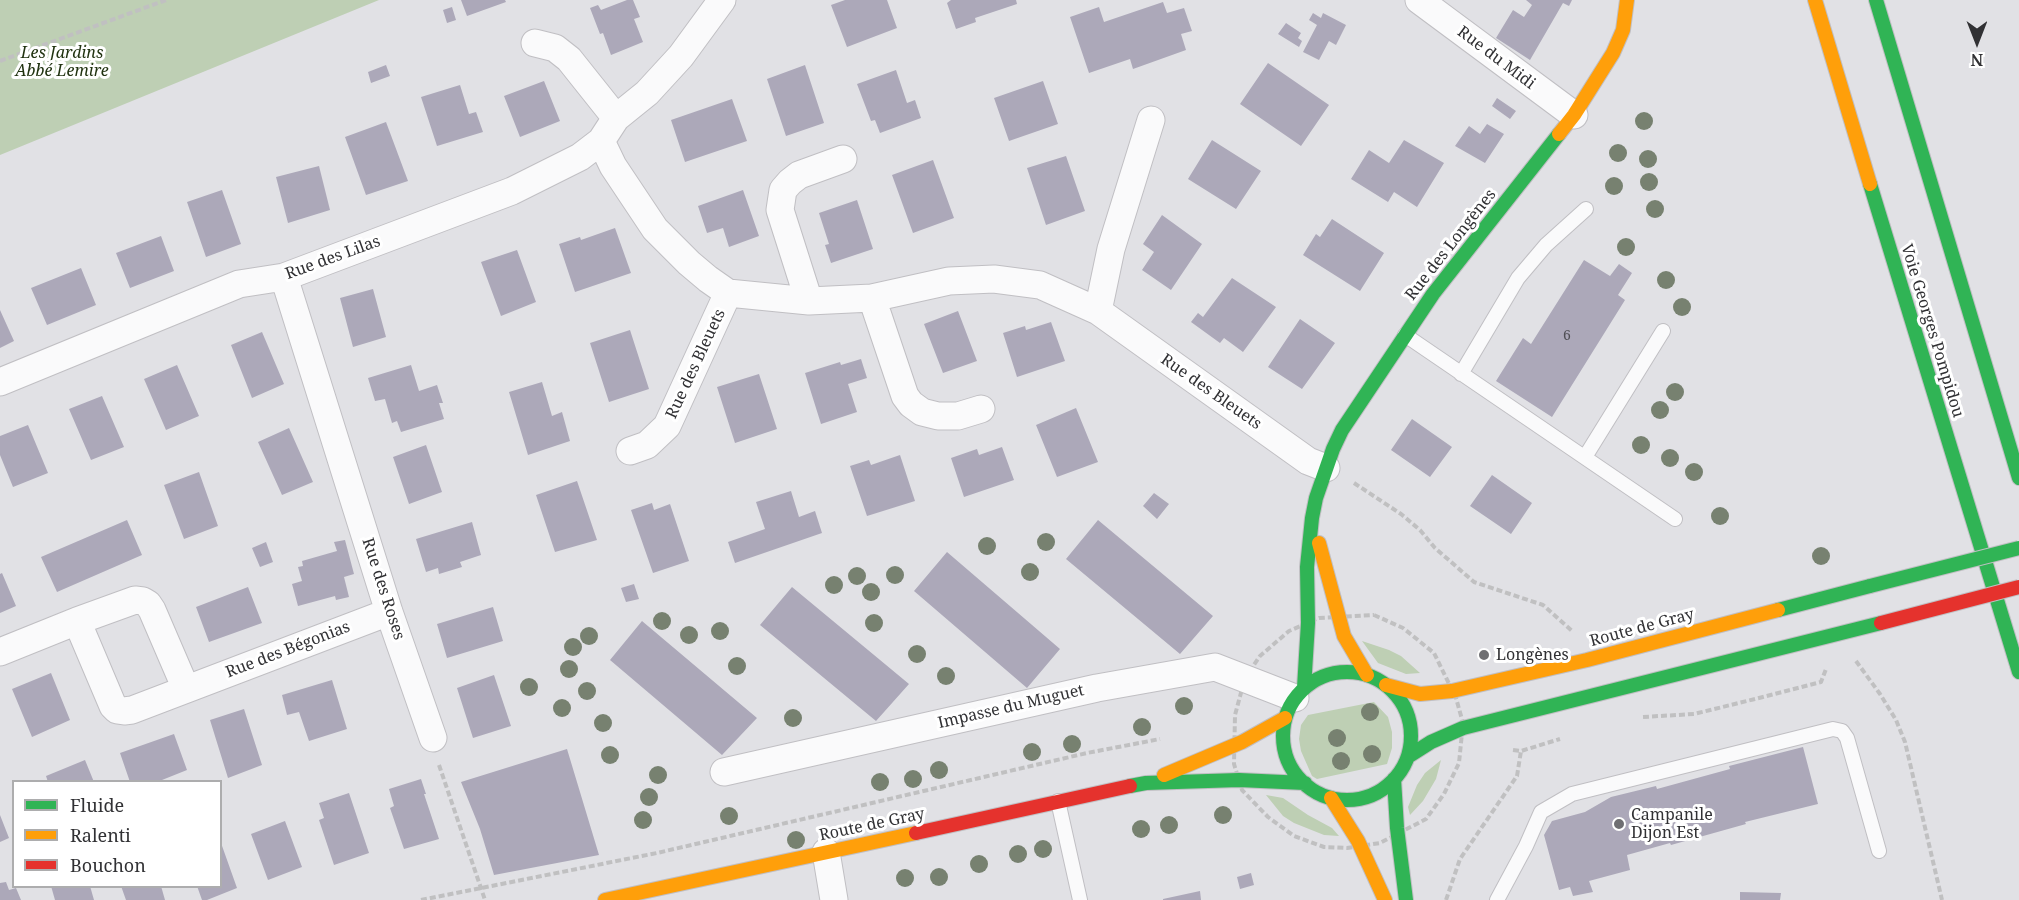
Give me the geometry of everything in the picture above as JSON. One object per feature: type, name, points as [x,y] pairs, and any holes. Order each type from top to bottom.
[{"type":"main road","name":"Rue des Longènes","points":[[1295,701],[1308,623],[1307,567],[1312,518],[1326,468],[1342,430],[1433,294],[1574,115],[1613,53],[1623,30],[1627,0]]},
{"type":"main road","name":"Voie Georges Pompidou","points":[[1815,0],[2019,672]]},
{"type":"main road","points":[[1876,0],[2019,477]]},
{"type":"main road","points":[[1820,65],[1879,216]]},
{"type":"main road","points":[[1312,518],[1344,636],[1366,675]]},
{"type":"main road","name":"Route de Gray","points":[[1386,685],[1420,694],[1452,691],[1587,660],[2019,548]]},
{"type":"main road","points":[[1408,756],[1431,742],[1463,728],[2019,587]]},
{"type":"main road","points":[[1345,672],[1366,675],[1386,685],[1404,705],[1412,734],[1408,756],[1401,771],[1385,788],[1365,798],[1354,800],[1331,798],[1315,792],[1297,776],[1284,752],[1295,701],[1323,676],[1345,672]]},
{"type":"main road","name":"Route de Gray","points":[[1146,783],[1235,745],[1295,701]]},
{"type":"main road","points":[[1394,779],[1397,834],[1406,900]]},
{"type":"main road","name":"Route de Gray","points":[[605,900],[1146,783],[1239,780],[1305,783]]},
{"type":"main road","points":[[1331,798],[1360,846],[1385,900]]},
{"type":"street","name":"Rue des Lilas","points":[[0,382],[239,284],[284,277],[512,191],[580,157],[601,141],[616,118],[647,93],[681,56],[722,0]]},
{"type":"street","name":"Rue du Midi","points":[[1419,0],[1574,115]]},
{"type":"street","points":[[535,43],[555,48],[569,59],[616,118]]},
{"type":"street","points":[[1098,311],[1111,249],[1151,120]]},
{"type":"street","name":"Rue des Bleuets","points":[[601,141],[613,166],[655,229],[689,263],[728,293],[809,301],[872,298],[949,281],[994,279],[1040,285],[1098,311],[1308,461],[1326,468]]},
{"type":"street","points":[[809,301],[780,210],[780,199],[783,190],[799,175],[843,159]]},
{"type":"street","name":"Rue des Roses","points":[[284,277],[390,612],[433,738]]},
{"type":"street","name":"Rue des Bleuets","points":[[630,451],[647,445],[667,426],[728,293]]},
{"type":"street","points":[[872,298],[905,396],[911,404],[922,412],[938,416],[958,416],[981,409]]},
{"type":"street","points":[[0,652],[135,600],[143,601],[152,609],[186,689]]},
{"type":"street","name":"Rue des Bégonias","points":[[77,621],[113,706],[117,710],[132,710],[390,612]]},
{"type":"street","name":"Impasse du Muguet","points":[[724,772],[1096,688],[1215,667],[1295,701]]},
{"type":"street","points":[[826,852],[834,900]]},
{"type":"lane","points":[[1461,374],[1518,278],[1546,245],[1586,209]]},
{"type":"lane","points":[[1585,457],[1663,331]]},
{"type":"lane","points":[[1405,335],[1676,519]]},
{"type":"lane","points":[[1497,900],[1541,812],[1563,799],[1583,791],[1833,729],[1842,731],[1847,738],[1879,851]]},
{"type":"lane","points":[[1058,801],[1080,900]]},
{"type":"path","points":[[0,61],[166,0]]},
{"type":"path","points":[[1326,468],[1371,493],[1401,514],[1474,582],[1543,605],[1575,634],[1587,660]]},
{"type":"path","points":[[1374,615],[1403,628],[1434,653],[1452,691],[1463,723],[1459,763],[1444,794],[1426,819],[1380,843],[1347,848],[1324,847],[1294,836],[1268,817],[1242,790],[1234,764],[1235,715],[1245,678],[1260,657],[1289,631],[1319,618],[1339,617],[1374,615]]},
{"type":"path","points":[[1638,717],[1694,714],[1821,681],[1836,634]]},
{"type":"path","points":[[1836,634],[1880,694],[1896,720],[1902,735],[1942,900]]},
{"type":"path","points":[[1224,720],[1235,715]]},
{"type":"path","points":[[433,738],[436,756],[485,900]]},
{"type":"path","points":[[1446,900],[1460,859],[1517,776],[1521,751],[1563,738]]},
{"type":"path","points":[[421,900],[657,853],[1087,753],[1161,739]]},
{"type":"green space","name":"Les Jardins Abbé Lemire","points":[[0,0],[379,0],[0,155]]},
{"type":"green space","points":[[1362,641],[1401,656],[1420,673],[1406,674],[1378,663]]},
{"type":"green space","points":[[1374,702],[1388,717],[1392,732],[1392,748],[1387,764],[1317,779],[1312,776],[1301,751],[1299,739],[1301,725],[1308,715]]},
{"type":"green space","points":[[1441,760],[1436,779],[1423,801],[1410,815],[1408,807],[1417,785],[1425,773]]},
{"type":"green space","points":[[1266,795],[1283,798],[1332,828],[1339,836],[1324,835],[1294,823],[1283,816]]},
{"type":"building","points":[[461,0],[505,0],[506,2],[467,16]]},
{"type":"building","points":[[633,0],[640,17],[634,19],[643,42],[611,55],[590,8],[598,5],[601,10]]},
{"type":"building","points":[[845,0],[887,0],[897,28],[847,47],[831,5]]},
{"type":"building","points":[[951,0],[1016,0],[1017,4],[975,18],[976,22],[956,29],[947,3]]},
{"type":"building","points":[[1526,0],[1572,0],[1569,6],[1563,3],[1530,60],[1496,38],[1513,10],[1524,17],[1532,5]]},
{"type":"building","points":[[1163,2],[1167,13],[1184,8],[1192,31],[1181,34],[1186,50],[1133,69],[1130,59],[1089,73],[1070,17],[1099,7],[1104,22]]},
{"type":"building","points":[[452,7],[456,20],[447,23],[443,10]]},
{"type":"building","points":[[1313,13],[1321,18],[1323,13],[1346,25],[1336,45],[1329,41],[1319,60],[1303,52],[1317,25],[1309,20]]},
{"type":"building","points":[[1286,23],[1301,33],[1298,38],[1302,41],[1299,47],[1278,34]]},
{"type":"building","points":[[1268,63],[1329,105],[1301,146],[1240,104]]},
{"type":"building","points":[[386,65],[390,76],[371,83],[368,72]]},
{"type":"building","points":[[805,65],[824,123],[786,136],[767,79]]},
{"type":"building","points":[[896,70],[907,103],[915,100],[921,118],[880,133],[875,120],[871,121],[857,84]]},
{"type":"building","points":[[544,81],[560,121],[520,137],[504,96]]},
{"type":"building","points":[[1043,81],[1058,124],[1009,141],[994,98]]},
{"type":"building","points":[[460,85],[469,114],[476,112],[483,132],[437,146],[421,97]]},
{"type":"building","points":[[1497,98],[1516,111],[1510,119],[1492,106]]},
{"type":"building","points":[[732,99],[747,141],[685,162],[671,120]]},
{"type":"building","points":[[386,122],[408,181],[366,195],[345,137]]},
{"type":"building","points":[[1487,124],[1504,134],[1485,163],[1455,146],[1469,126],[1480,134]]},
{"type":"building","points":[[1212,140],[1261,171],[1236,209],[1188,179]]},
{"type":"building","points":[[1404,140],[1444,163],[1417,207],[1394,192],[1388,202],[1351,179],[1369,150],[1389,163]]},
{"type":"building","points":[[1066,156],[1085,211],[1046,225],[1027,168]]},
{"type":"building","points":[[933,160],[954,218],[913,233],[892,175]]},
{"type":"building","points":[[319,166],[330,210],[288,223],[276,177]]},
{"type":"building","points":[[222,190],[241,244],[206,257],[187,202]]},
{"type":"building","points":[[743,190],[759,236],[729,247],[723,228],[707,233],[698,206]]},
{"type":"building","points":[[857,200],[873,249],[831,263],[825,245],[829,244],[819,213]]},
{"type":"building","points":[[1162,215],[1202,244],[1171,290],[1142,270],[1154,252],[1143,244]]},
{"type":"building","points":[[1332,219],[1384,253],[1360,291],[1303,255],[1316,234],[1320,237]]},
{"type":"building","points":[[615,228],[631,273],[575,292],[559,244],[580,237],[581,240]]},
{"type":"building","points":[[161,236],[174,271],[130,288],[116,253]]},
{"type":"building","points":[[517,250],[536,302],[501,316],[481,262]]},
{"type":"building","points":[[1584,260],[1610,276],[1619,264],[1632,273],[1618,295],[1625,300],[1552,417],[1496,381],[1523,338],[1531,344]]},
{"type":"building","points":[[81,268],[96,305],[47,325],[31,288]]},
{"type":"building","points":[[1232,278],[1276,307],[1243,352],[1224,338],[1220,343],[1191,322],[1198,313],[1203,317]]},
{"type":"building","points":[[373,289],[386,337],[353,347],[340,298]]},
{"type":"building","points":[[0,310],[14,341],[0,348]]},
{"type":"building","points":[[958,311],[977,361],[943,373],[924,324]]},
{"type":"building","points":[[1300,319],[1335,343],[1302,389],[1268,367]]},
{"type":"building","points":[[1051,322],[1065,361],[1017,377],[1003,333],[1025,326],[1026,330]]},
{"type":"building","points":[[630,330],[649,389],[609,402],[590,343]]},
{"type":"building","points":[[262,332],[284,384],[252,398],[231,345]]},
{"type":"building","points":[[861,359],[867,378],[848,384],[857,412],[821,424],[805,373],[840,362],[841,365]]},
{"type":"building","points":[[177,365],[199,416],[166,430],[144,379]]},
{"type":"building","points":[[411,365],[419,391],[437,385],[443,403],[439,403],[444,419],[401,432],[397,421],[392,423],[385,399],[375,401],[368,378]]},
{"type":"building","points":[[759,374],[777,429],[735,443],[717,387]]},
{"type":"building","points":[[542,382],[552,416],[562,412],[570,441],[528,455],[509,392]]},
{"type":"building","points":[[102,396],[124,447],[91,460],[69,409]]},
{"type":"building","points":[[1076,408],[1098,462],[1057,477],[1036,425]]},
{"type":"building","points":[[1412,419],[1452,447],[1430,477],[1391,450]]},
{"type":"building","points":[[28,425],[48,473],[13,487],[0,455],[0,436]]},
{"type":"building","points":[[289,428],[313,482],[282,495],[258,442]]},
{"type":"building","points":[[426,445],[442,492],[409,504],[393,457]]},
{"type":"building","points":[[1002,447],[1014,480],[964,497],[951,458],[977,449],[979,455]]},
{"type":"building","points":[[900,455],[915,501],[867,516],[850,466],[869,460],[871,465]]},
{"type":"building","points":[[199,472],[218,526],[184,539],[164,485]]},
{"type":"building","points":[[1492,475],[1532,503],[1511,534],[1470,506]]},
{"type":"building","points":[[577,481],[597,540],[555,552],[536,495]]},
{"type":"building","points":[[791,491],[799,517],[815,511],[822,533],[735,563],[728,542],[765,529],[756,502]]},
{"type":"building","points":[[1154,493],[1169,504],[1157,519],[1143,506]]},
{"type":"building","points":[[652,503],[654,510],[670,504],[689,561],[653,573],[631,510]]},
{"type":"building","points":[[127,520],[142,555],[57,592],[41,557]]},
{"type":"building","points":[[1098,520],[1213,616],[1180,654],[1066,559]]},
{"type":"building","points":[[472,522],[481,555],[460,562],[462,567],[439,574],[438,568],[426,572],[416,539]]},
{"type":"building","points":[[345,540],[354,574],[344,577],[349,597],[336,600],[335,596],[298,606],[292,584],[302,581],[298,567],[303,566],[302,561],[337,551],[334,542]]},
{"type":"building","points":[[266,542],[273,562],[260,567],[252,548]]},
{"type":"building","points":[[947,552],[1060,649],[1027,688],[914,591]]},
{"type":"building","points":[[2,573],[16,606],[0,613],[0,574]]},
{"type":"building","points":[[634,584],[639,599],[626,602],[621,588]]},
{"type":"building","points":[[248,587],[262,623],[209,642],[196,607]]},
{"type":"building","points":[[792,587],[909,684],[876,721],[760,625]]},
{"type":"building","points":[[493,607],[503,641],[447,658],[437,624]]},
{"type":"building","points":[[642,621],[757,718],[722,755],[610,660]]},
{"type":"building","points":[[51,673],[70,720],[32,737],[12,689]]},
{"type":"building","points":[[494,675],[511,726],[473,738],[457,688]]},
{"type":"building","points":[[332,680],[347,729],[309,741],[299,712],[287,715],[282,695]]},
{"type":"building","points":[[244,709],[262,765],[228,778],[210,720]]},
{"type":"building","points":[[174,734],[187,770],[162,780],[129,780],[120,753]]},
{"type":"building","points":[[1803,747],[1818,804],[1627,855],[1630,870],[1589,881],[1593,892],[1573,896],[1570,887],[1559,890],[1544,835],[1552,821],[1585,812],[1611,797],[1656,786],[1657,789],[1730,769],[1729,766]]},
{"type":"building","points":[[567,749],[599,855],[494,875],[480,829],[461,782]]},
{"type":"building","points":[[85,760],[93,780],[47,780],[46,776]]},
{"type":"building","points":[[421,779],[439,839],[404,849],[390,808],[394,806],[389,789]]},
{"type":"building","points":[[349,793],[369,853],[334,865],[319,820],[324,818],[319,803]]},
{"type":"building","points":[[0,815],[9,838],[0,842]]},
{"type":"building","points":[[285,821],[302,867],[268,880],[251,834]]},
{"type":"building","points":[[222,846],[237,888],[202,900],[198,888],[222,888]]},
{"type":"building","points":[[1251,873],[1254,885],[1240,889],[1237,877]]},
{"type":"building","points":[[6,882],[9,890],[16,888],[21,900],[0,900],[0,883]]},
{"type":"building","points":[[52,888],[91,888],[94,900],[55,900]]},
{"type":"building","points":[[122,888],[162,888],[165,900],[126,900]]},
{"type":"building","points":[[1200,891],[1201,900],[1163,900],[1163,899]]},
{"type":"building","points":[[1740,892],[1781,893],[1780,900],[1740,900]]},
{"type":"traffic: fast","points":[[1876,0],[2019,478]]},
{"type":"traffic: fast","points":[[1304,688],[1308,623],[1307,567],[1312,518],[1316,498],[1333,449],[1342,430],[1433,294],[1559,134]]},
{"type":"traffic: fast","points":[[1870,184],[2019,672]]},
{"type":"traffic: fast","points":[[1870,586],[2019,548]]},
{"type":"traffic: fast","points":[[1778,610],[1870,586]]},
{"type":"traffic: fast","points":[[1409,756],[1431,742],[1463,728],[1881,623]]},
{"type":"traffic: fast","points":[[1347,672],[1371,677],[1392,691],[1406,712],[1411,736],[1406,760],[1392,781],[1371,795],[1347,800],[1323,795],[1302,781],[1288,760],[1283,736],[1288,712],[1302,691],[1323,677],[1347,672]]},
{"type":"traffic: fast","points":[[1394,779],[1397,828],[1406,900]]},
{"type":"traffic: fast","points":[[1130,786],[1146,783],[1239,780],[1305,783]]},
{"type":"traffic: slow","points":[[1559,134],[1574,115],[1613,53],[1623,30],[1627,0]]},
{"type":"traffic: slow","points":[[1815,0],[1870,184]]},
{"type":"traffic: slow","points":[[1319,543],[1344,636],[1367,675]]},
{"type":"traffic: slow","points":[[1386,685],[1420,694],[1452,691],[1587,660],[1778,610]]},
{"type":"traffic: slow","points":[[1164,775],[1242,742],[1285,718]]},
{"type":"traffic: slow","points":[[1331,798],[1358,841],[1385,900]]},
{"type":"traffic: slow","points":[[605,900],[916,833]]},
{"type":"traffic: jam","points":[[1881,623],[2019,587]]},
{"type":"traffic: jam","points":[[916,833],[1130,786]]},
{"type":"place","name":"Longènes","points":[[1484,655]]},
{"type":"place","name":"Campanile Dijon Est","points":[[1619,824]]}]
